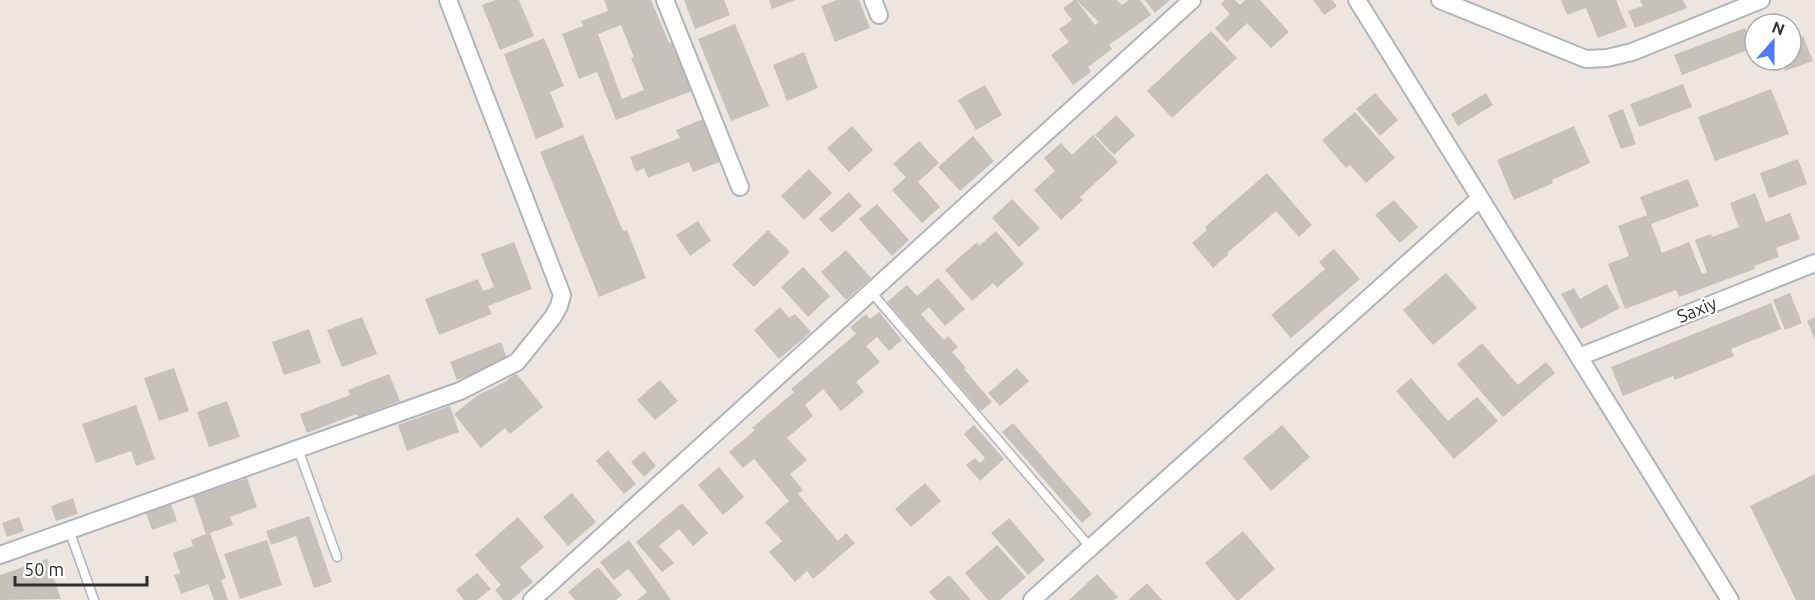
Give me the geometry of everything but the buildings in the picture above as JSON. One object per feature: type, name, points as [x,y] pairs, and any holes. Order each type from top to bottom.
[{"type":"street","points":[[0,555],[460,391],[517,362],[554,317],[562,295],[559,285],[448,0]]},
{"type":"street","points":[[665,0],[740,187]]},
{"type":"street","points":[[532,600],[1192,0]]},
{"type":"street","points":[[1357,0],[1730,600]]},
{"type":"street","points":[[1440,0],[1586,59],[1607,58],[1632,52],[1761,0]]},
{"type":"street","points":[[1032,600],[1479,199]]},
{"type":"street","name":"Saxiy","points":[[1579,357],[1815,262]]},
{"type":"lane","points":[[872,293],[1090,547]]},
{"type":"lane","points":[[298,449],[337,556]]},
{"type":"lane","points":[[69,530],[94,600]]}]
